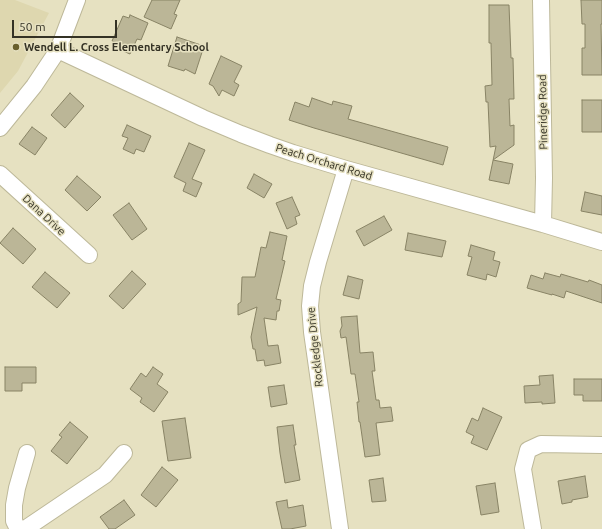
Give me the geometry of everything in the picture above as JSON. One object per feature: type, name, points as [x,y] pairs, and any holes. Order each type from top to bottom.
[{"type":"street","points":[[0,128],[34,86],[58,50],[77,0]]},
{"type":"street","name":"Pineridge Road","points":[[541,0],[544,178],[543,224]]},
{"type":"street","name":"Peach Orchard Road","points":[[58,50],[203,118],[293,153],[602,242]]},
{"type":"street","name":"Rockledge Drive","points":[[340,529],[312,332],[310,306],[312,286],[318,262],[346,169]]},
{"type":"street","name":"Dana Drive","points":[[0,174],[89,256]]},
{"type":"street","points":[[533,529],[523,469],[528,450],[541,444],[602,445]]},
{"type":"street","points":[[18,529],[14,521],[14,505],[27,453]]},
{"type":"street","points":[[25,529],[105,476],[124,453]]},
{"type":"shaded area","name":"Wendell L. Cross Elementary School","points":[[0,0],[15,0],[49,13],[18,71],[0,93]]},
{"type":"building","points":[[152,0],[180,0],[174,14],[177,15],[171,29],[144,17]]},
{"type":"building","points":[[581,0],[602,0],[602,75],[582,75],[582,48],[585,48],[585,24],[582,24]]},
{"type":"building","points":[[489,5],[509,5],[511,58],[513,58],[514,99],[509,99],[510,126],[514,125],[514,145],[493,160],[496,146],[490,147],[488,102],[486,102],[485,86],[492,85],[491,43],[489,43]]},
{"type":"building","points":[[130,15],[148,23],[141,40],[137,39],[130,54],[116,48],[118,43],[112,41],[123,16],[129,18]]},
{"type":"building","points":[[177,37],[204,46],[195,74],[185,69],[184,71],[168,66]]},
{"type":"building","points":[[221,56],[242,66],[234,82],[239,85],[234,96],[222,90],[219,96],[213,86],[209,84]]},
{"type":"building","points":[[70,93],[84,106],[65,128],[51,115]]},
{"type":"building","points":[[312,98],[332,105],[333,101],[352,106],[348,119],[448,147],[443,165],[289,120],[295,102],[309,107]]},
{"type":"building","points":[[582,100],[602,100],[602,132],[582,132]]},
{"type":"building","points":[[127,125],[151,136],[144,152],[136,149],[134,154],[123,149],[128,138],[122,136]]},
{"type":"building","points":[[32,127],[47,138],[35,155],[19,144]]},
{"type":"building","points":[[189,143],[205,150],[192,179],[202,183],[196,197],[183,191],[186,183],[174,177]]},
{"type":"building","points":[[493,160],[513,164],[509,184],[489,180]]},
{"type":"building","points":[[254,174],[272,184],[264,198],[247,188]]},
{"type":"building","points":[[77,176],[101,197],[87,211],[65,190]]},
{"type":"building","points":[[585,192],[602,196],[602,215],[581,211]]},
{"type":"building","points":[[292,197],[300,215],[295,217],[297,224],[287,229],[276,203]]},
{"type":"building","points":[[129,203],[147,229],[132,240],[113,215]]},
{"type":"building","points":[[384,216],[392,230],[364,246],[356,231]]},
{"type":"building","points":[[13,228],[36,249],[23,264],[0,243]]},
{"type":"building","points":[[270,232],[287,236],[282,260],[285,261],[276,299],[281,300],[279,311],[277,311],[276,320],[264,318],[268,346],[278,345],[281,363],[265,366],[264,360],[257,361],[251,337],[257,307],[238,315],[238,304],[241,302],[242,277],[255,277],[261,247],[266,248]]},
{"type":"building","points":[[408,233],[446,241],[442,257],[405,250]]},
{"type":"building","points":[[471,245],[495,252],[493,260],[500,262],[496,277],[487,274],[486,280],[467,275],[472,257],[468,256]]},
{"type":"building","points":[[132,271],[146,284],[123,309],[109,296]]},
{"type":"building","points":[[45,272],[70,293],[57,308],[32,287]]},
{"type":"building","points":[[545,273],[560,277],[561,274],[588,282],[589,280],[602,285],[602,303],[566,291],[564,298],[527,288],[531,275],[543,279]]},
{"type":"building","points":[[348,276],[363,280],[359,299],[343,295]]},
{"type":"building","points":[[357,316],[360,353],[373,352],[375,371],[372,371],[376,400],[379,400],[380,408],[391,407],[393,421],[376,423],[380,455],[365,457],[359,422],[357,402],[359,402],[355,374],[351,374],[346,337],[341,338],[340,331],[342,326],[341,317]]},
{"type":"building","points":[[5,367],[36,367],[36,383],[22,383],[22,391],[5,391]]},
{"type":"building","points":[[153,367],[163,374],[157,384],[168,392],[154,412],[140,402],[142,398],[130,389],[141,373],[146,377]]},
{"type":"building","points":[[553,375],[555,403],[525,403],[524,386],[540,385],[539,376]]},
{"type":"building","points":[[574,379],[602,379],[602,401],[583,401],[583,395],[574,395]]},
{"type":"building","points":[[284,385],[287,404],[271,407],[268,387]]},
{"type":"building","points":[[483,408],[502,417],[487,450],[471,443],[474,436],[466,432],[472,418],[478,421]]},
{"type":"building","points":[[185,418],[191,458],[168,461],[162,421]]},
{"type":"building","points":[[70,422],[88,437],[67,464],[51,451],[62,437],[59,435]]},
{"type":"building","points":[[293,425],[296,445],[294,445],[300,480],[285,483],[277,427]]},
{"type":"building","points":[[162,467],[178,480],[156,507],[141,495]]},
{"type":"building","points":[[585,476],[588,497],[572,500],[572,502],[562,504],[558,481]]},
{"type":"building","points":[[383,478],[386,501],[372,502],[369,480]]},
{"type":"building","points":[[495,483],[499,512],[481,515],[476,486]]},
{"type":"building","points":[[124,500],[135,515],[115,529],[109,529],[100,517]]},
{"type":"building","points":[[287,500],[288,508],[303,505],[306,526],[282,529],[276,502]]},
{"type":"place","name":"Wendell L. Cross Elementary School","points":[[16,47]]}]
